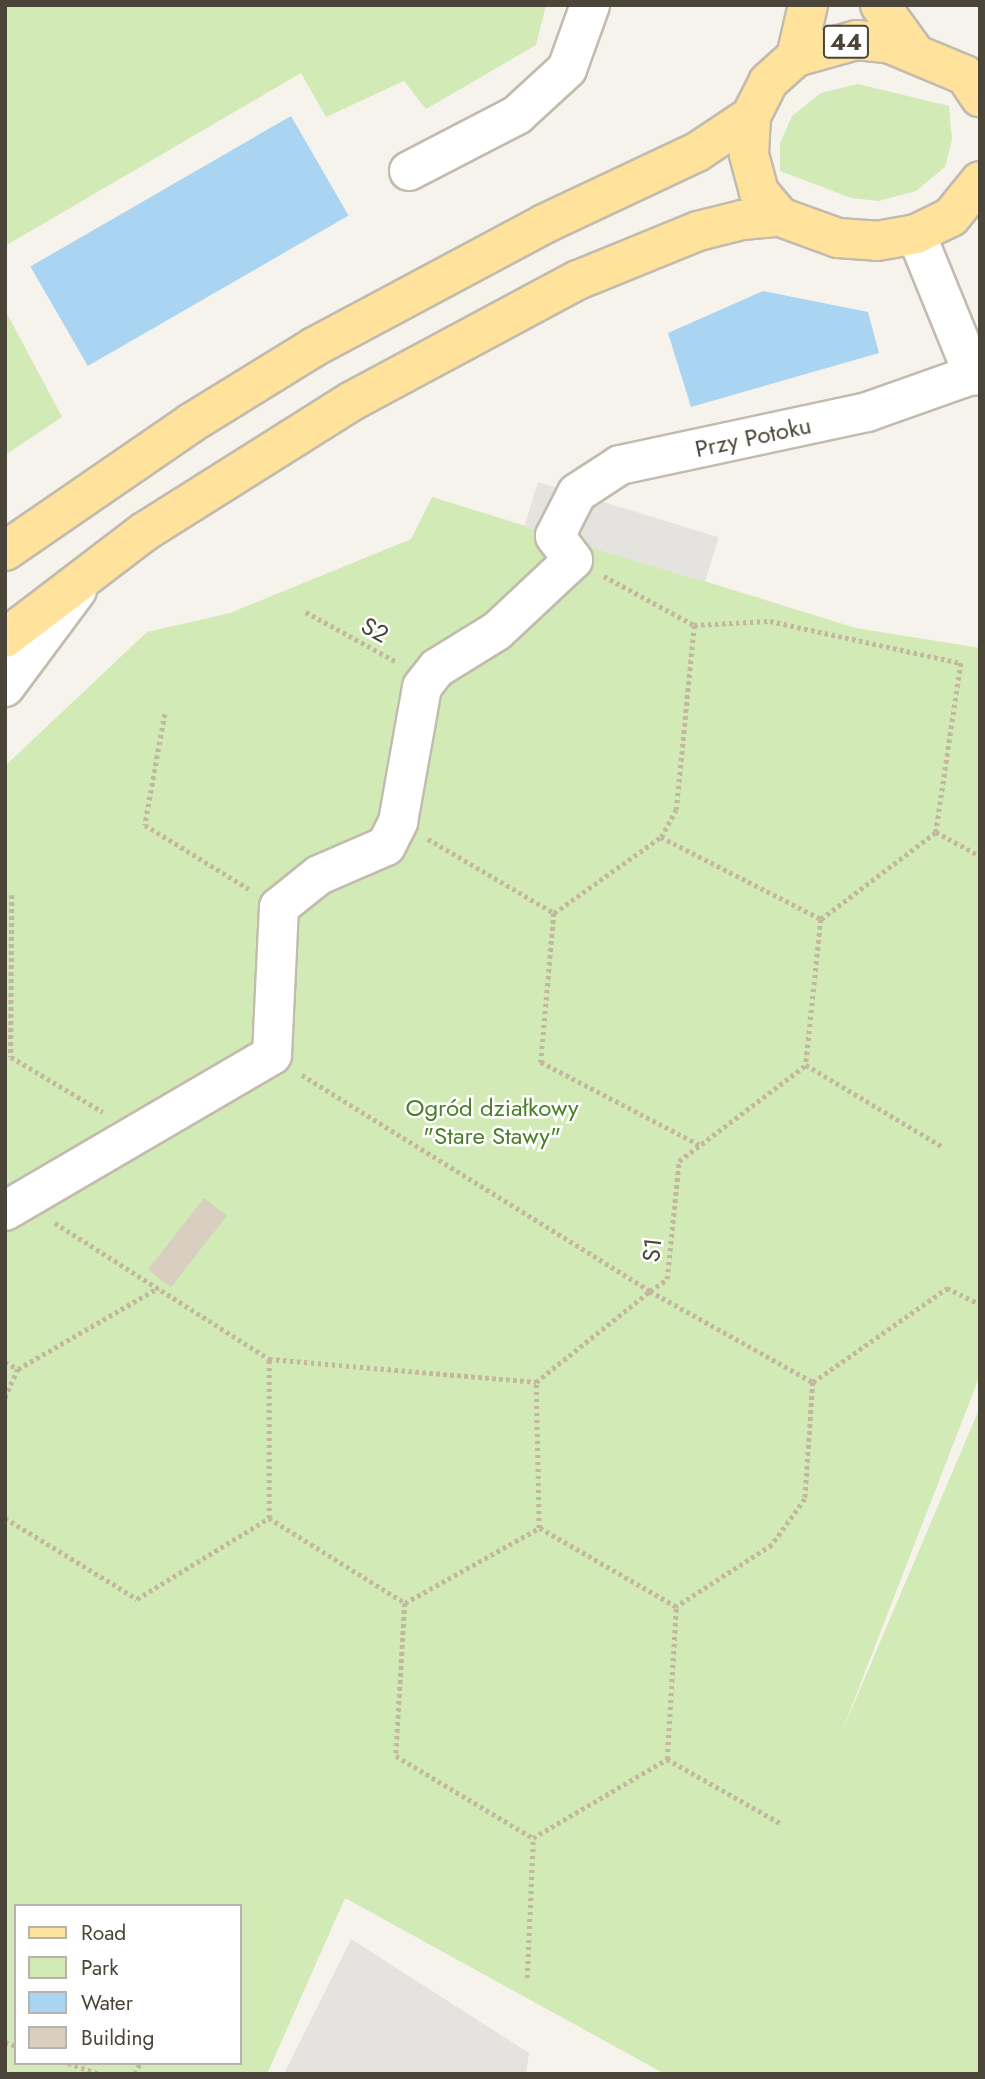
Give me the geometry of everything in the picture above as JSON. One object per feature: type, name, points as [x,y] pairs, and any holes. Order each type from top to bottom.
[{"type":"main road","name":"44","points":[[796,57],[808,5]]},
{"type":"main road","name":"44","points":[[880,5],[914,52]]},
{"type":"main road","name":"44","points":[[780,217],[759,192],[749,154],[751,116],[768,82],[796,57],[857,40],[888,43],[914,52],[940,68],[975,81]]},
{"type":"main road","name":"44","points":[[14,541],[314,347],[544,224],[697,152],[751,116]]},
{"type":"main road","points":[[5,638],[144,531],[352,401],[578,280],[698,231],[742,220],[780,217],[838,239],[877,241],[916,234],[951,217],[980,181]]},
{"type":"lane","points":[[409,171],[517,115],[568,69],[590,5]]},
{"type":"lane","points":[[916,234],[977,374]]},
{"type":"lane","name":"Przy Potoku","points":[[428,679],[437,668],[497,631],[564,548],[577,493],[620,465],[867,412],[977,374]]},
{"type":"lane","points":[[5,687],[87,575]]},
{"type":"lane","points":[[13,1206],[272,1055],[279,908],[319,875],[386,846],[398,822],[422,687],[428,679]]},
{"type":"path","points":[[564,548],[694,625],[770,621],[961,663],[936,832],[821,919],[806,1065],[943,1147]]},
{"type":"path","name":"S2","points":[[306,612],[428,679]]},
{"type":"path","points":[[554,912],[661,837],[676,810],[694,625]]},
{"type":"path","points":[[164,714],[145,825],[279,908]]},
{"type":"path","points":[[398,822],[554,912]]},
{"type":"path","points":[[936,832],[980,856]]},
{"type":"path","points":[[661,837],[821,919]]},
{"type":"path","points":[[12,895],[8,1058],[140,1134]]},
{"type":"path","points":[[554,912],[541,1062],[700,1145]]},
{"type":"path","name":"S1","points":[[272,1055],[650,1291],[667,1279],[679,1161],[806,1065]]},
{"type":"path","points":[[13,1206],[158,1289],[269,1359],[536,1382],[650,1291],[813,1382]]},
{"type":"path","points":[[813,1382],[947,1288],[980,1304]]},
{"type":"path","points":[[5,1398],[18,1369],[158,1289]]},
{"type":"path","points":[[269,1359],[269,1518]]},
{"type":"path","points":[[5,1362],[18,1369]]},
{"type":"path","points":[[536,1382],[539,1528]]},
{"type":"path","points":[[677,1607],[772,1545],[805,1499],[813,1382]]},
{"type":"path","points":[[5,1518],[137,1599],[269,1518]]},
{"type":"path","points":[[269,1518],[405,1603]]},
{"type":"path","points":[[405,1603],[539,1528]]},
{"type":"path","points":[[539,1528],[677,1607]]},
{"type":"path","points":[[405,1603],[396,1756],[533,1838]]},
{"type":"path","points":[[667,1759],[677,1607]]},
{"type":"path","points":[[533,1838],[667,1759]]},
{"type":"path","points":[[667,1759],[782,1824]]},
{"type":"path","points":[[527,1978],[533,1838]]},
{"type":"path","points":[[74,2065],[100,2074]]},
{"type":"green space","points":[[5,5],[546,5],[536,45],[426,109],[404,81],[326,117],[301,73],[5,246]]},
{"type":"green space","points":[[858,84],[949,106],[952,140],[945,167],[916,191],[879,201],[851,198],[780,171],[780,143],[792,116],[821,93]]},
{"type":"green space","points":[[5,310],[62,417],[5,455]]},
{"type":"green space","name":"Ogród działkowy \"Stare Stawy\"","points":[[432,497],[856,628],[980,648],[980,1375],[841,1734],[980,1407],[980,2074],[665,2074],[345,1898],[267,2074],[5,2074],[5,766],[147,632],[230,613],[411,539]]},
{"type":"shaded area","points":[[538,482],[719,537],[705,582],[524,527]]},
{"type":"shaded area","points":[[351,1939],[529,2053],[526,2074],[284,2074]]},
{"type":"water","points":[[291,116],[348,216],[88,366],[30,267]]},
{"type":"water","points":[[763,291],[868,312],[879,353],[691,407],[668,333]]},
{"type":"building","points":[[204,1198],[227,1216],[171,1288],[148,1270]]}]
